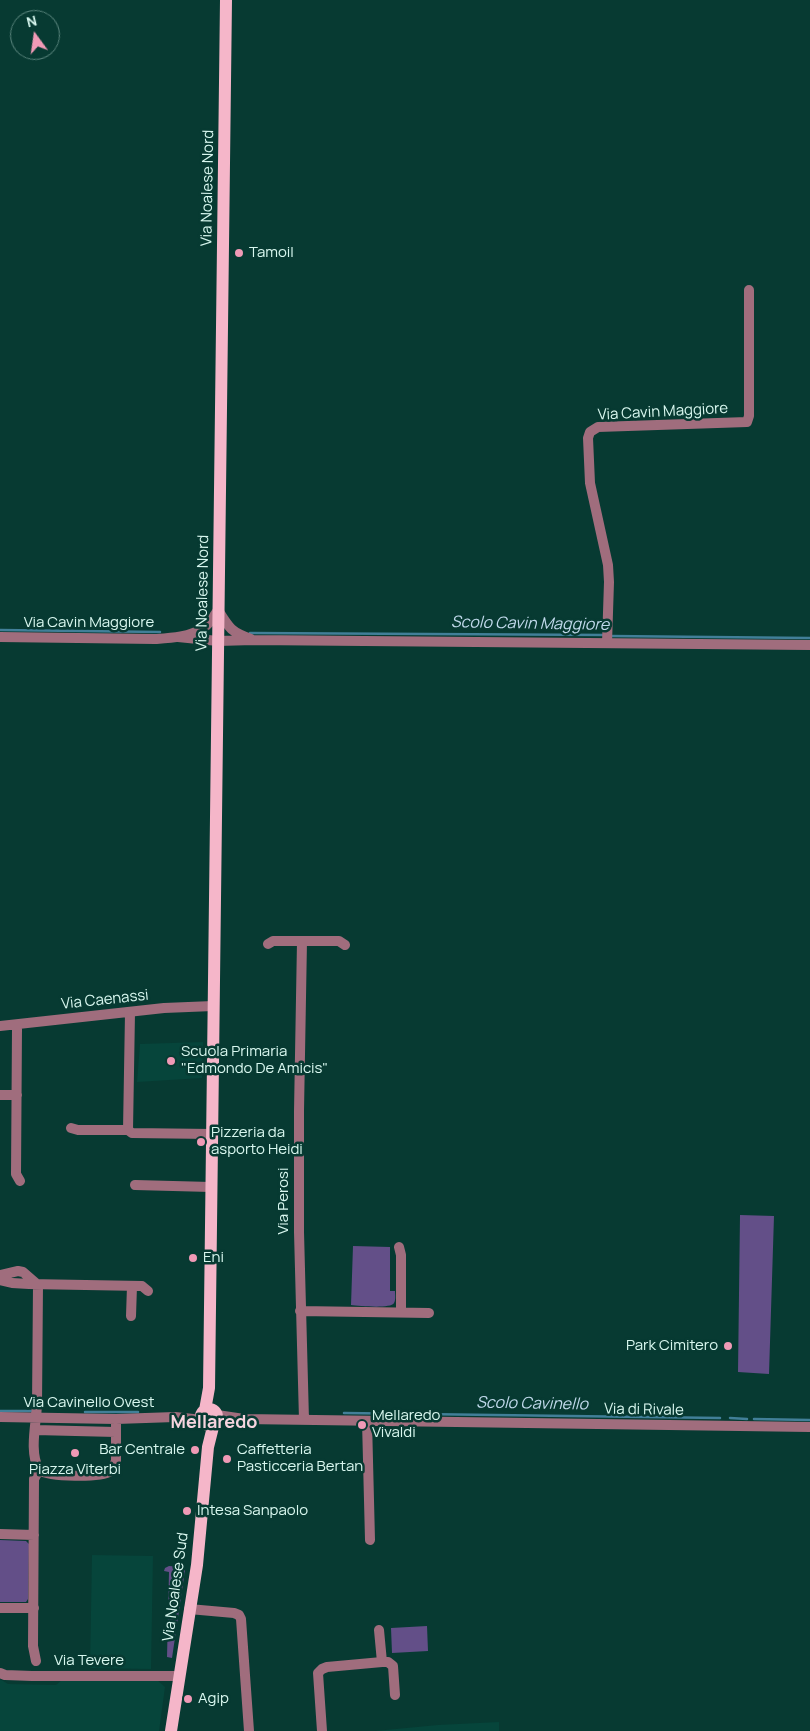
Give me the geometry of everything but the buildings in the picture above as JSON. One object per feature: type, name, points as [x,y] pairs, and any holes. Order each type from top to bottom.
[{"type":"main road","name":"Via Noalese Nord","points":[[209,1417],[226,0]]},
{"type":"main road","name":"Via Noalese Sud","points":[[171,1731],[197,1565],[209,1417]]},
{"type":"street","name":"Via Cavin Maggiore","points":[[607,637],[609,582],[604,546],[590,483],[588,438],[590,432],[598,427],[747,422],[749,416],[749,290]]},
{"type":"street","points":[[202,630],[218,610],[235,633]]},
{"type":"street","name":"Via Cavin Maggiore","points":[[178,637],[202,630],[212,631],[218,638]]},
{"type":"street","name":"Via Cavin Maggiore","points":[[218,638],[235,633],[254,640]]},
{"type":"street","name":"Via Cavin Maggiore","points":[[0,638],[155,639],[178,637],[254,640],[607,637],[810,646]]},
{"type":"street","points":[[268,944],[273,941],[339,941],[345,945]]},
{"type":"street","name":"Via Perosi","points":[[302,941],[299,1111],[300,1311],[304,1420]]},
{"type":"street","name":"Via Caenassi","points":[[0,1026],[164,1008],[214,1006]]},
{"type":"street","points":[[128,1130],[130,1013]]},
{"type":"street","points":[[14,1025],[17,1028],[16,1174],[20,1181]]},
{"type":"street","points":[[0,1096],[17,1095]]},
{"type":"street","points":[[71,1128],[78,1130],[128,1130],[132,1133],[212,1134]]},
{"type":"street","points":[[135,1185],[211,1187]]},
{"type":"street","points":[[399,1247],[401,1255],[401,1312]]},
{"type":"street","points":[[0,1275],[18,1271],[23,1272],[38,1285],[34,1455],[39,1470],[50,1474],[107,1474],[111,1471],[116,1461],[116,1419]]},
{"type":"street","points":[[0,1280],[17,1284],[38,1285],[142,1286],[148,1291]]},
{"type":"street","points":[[131,1316],[132,1286]]},
{"type":"street","points":[[300,1311],[429,1313]]},
{"type":"street","name":"Via Cavinello Ovest","points":[[0,1417],[116,1419],[209,1417]]},
{"type":"street","name":"Via di Rivale","points":[[209,1417],[237,1419],[810,1427]]},
{"type":"street","points":[[367,1421],[370,1540]]},
{"type":"street","points":[[35,1430],[116,1432]]},
{"type":"street","points":[[36,1661],[33,1651],[34,1479],[39,1470]]},
{"type":"street","points":[[0,1534],[34,1535]]},
{"type":"street","points":[[0,1608],[34,1608]]},
{"type":"street","points":[[189,1609],[234,1613],[239,1615],[241,1619],[249,1731]]},
{"type":"street","points":[[379,1630],[382,1662]]},
{"type":"street","points":[[322,1731],[318,1673],[322,1668],[382,1662],[391,1663],[395,1695]]},
{"type":"street","name":"Via Tevere","points":[[0,1673],[5,1675],[32,1676],[179,1676]]},
{"type":"shaded area","name":"Scuola Primaria \"Edmondo De Amicis\"","points":[[203,1042],[202,1078],[137,1082],[140,1044]]},
{"type":"shaded area","points":[[740,1215],[774,1216],[769,1374],[738,1372]]},
{"type":"shaded area","points":[[353,1246],[390,1247],[390,1291],[395,1291],[395,1302],[392,1305],[374,1307],[351,1305]]},
{"type":"shaded area","points":[[0,1540],[26,1541],[29,1544],[28,1599],[26,1602],[0,1602]]},
{"type":"shaded area","points":[[92,1555],[153,1556],[151,1669],[90,1668]]},
{"type":"shaded area","points":[[169,1566],[181,1567],[185,1570],[172,1658],[167,1657],[169,1572],[164,1571]]},
{"type":"shaded area","points":[[427,1626],[428,1651],[392,1653],[391,1628]]},
{"type":"shaded area","points":[[0,1679],[8,1684],[56,1685],[62,1680],[157,1680],[165,1687],[159,1731],[0,1731]]},
{"type":"shaded area","points":[[499,1722],[499,1731],[375,1731],[438,1725]]},
{"type":"waterway","name":"Scolo Cavin Maggiore","points":[[0,630],[160,632]]},
{"type":"waterway","name":"Scolo Cavin Maggiore","points":[[250,633],[606,635]]},
{"type":"waterway","name":"Scolo Cavin Maggiore","points":[[611,636],[810,638]]},
{"type":"waterway","name":"Scolo Cavinello","points":[[0,1411],[32,1411]]},
{"type":"waterway","name":"Scolo Cavinello","points":[[85,1412],[138,1412]]},
{"type":"waterway","name":"Scolo Cavinello","points":[[344,1413],[720,1418]]},
{"type":"waterway","name":"Scolo Cavinello","points":[[730,1418],[747,1419]]},
{"type":"waterway","name":"Scolo Cavinello","points":[[754,1419],[810,1420]]},
{"type":"place","name":"Tamoil","points":[[239,253]]},
{"type":"place","name":"Scuola Primaria \"Edmondo De Amicis\"","points":[[171,1061]]},
{"type":"place","name":"Pizzeria da asporto Heidi","points":[[201,1142]]},
{"type":"place","name":"Eni","points":[[193,1258]]},
{"type":"place","name":"Park Cimitero","points":[[728,1346]]},
{"type":"place","name":"Mellaredo Vivaldi","points":[[362,1425]]},
{"type":"place","name":"Bar Centrale","points":[[195,1450]]},
{"type":"place","name":"Piazza Viterbi","points":[[75,1453]]},
{"type":"place","name":"Caffetteria Pasticceria Bertan","points":[[227,1459]]},
{"type":"place","name":"Intesa Sanpaolo","points":[[187,1511]]},
{"type":"place","name":"Agip","points":[[188,1699]]},
{"type":"district","name":"Mellaredo","points":[[214,1423]]}]
